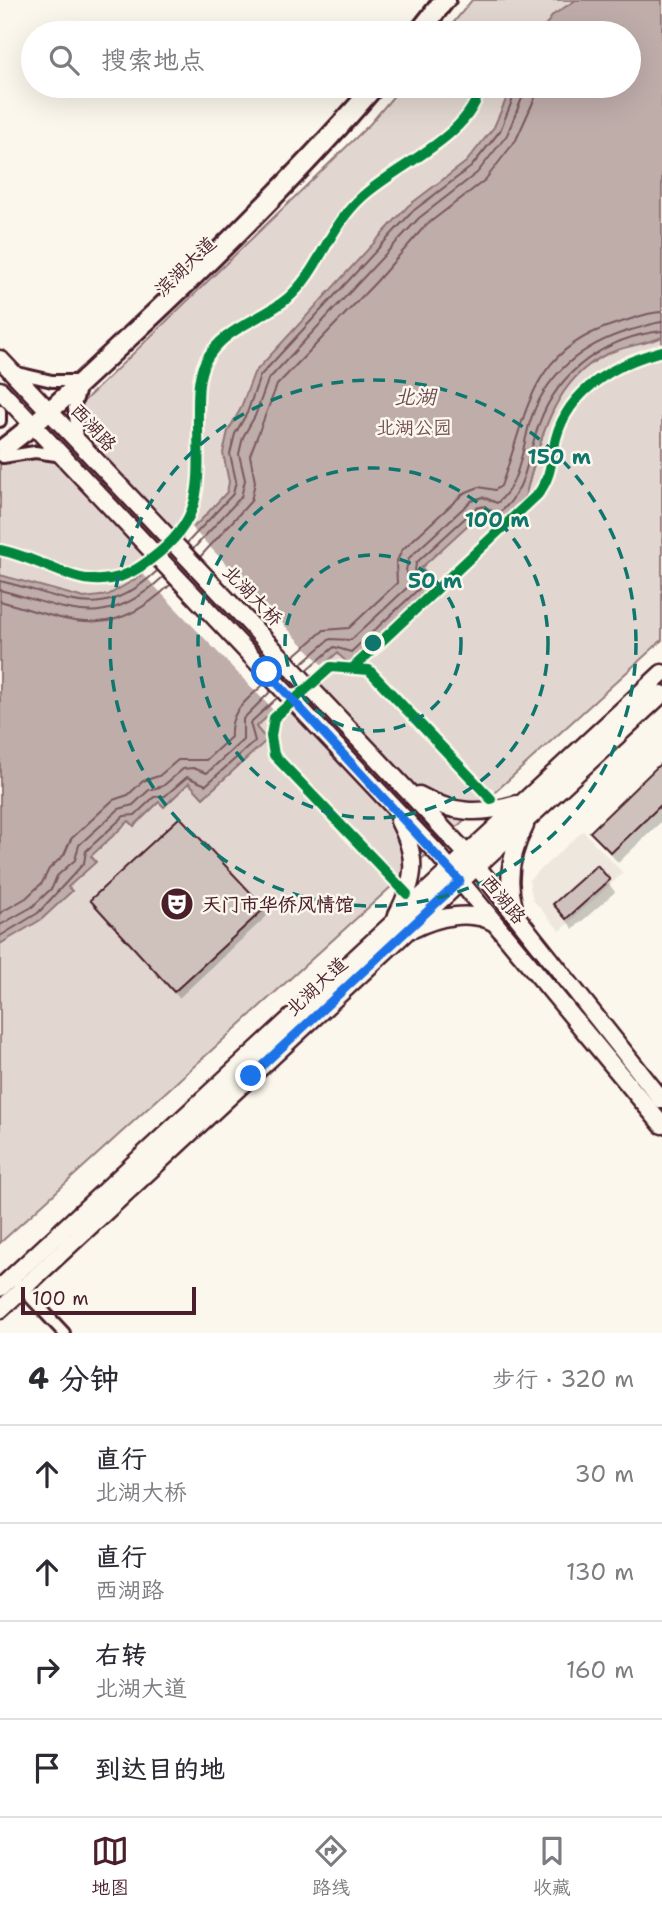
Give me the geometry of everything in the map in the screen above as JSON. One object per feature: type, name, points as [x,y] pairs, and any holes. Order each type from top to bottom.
[{"type":"main road","name":"西湖路","points":[[0,359],[156,524]]},
{"type":"main road","points":[[0,390],[63,456]]},
{"type":"main road","name":"西湖路","points":[[63,456],[456,875],[662,1125]]},
{"type":"main road","name":"北湖大桥","points":[[156,524],[319,695]]},
{"type":"main road","name":"北湖大道","points":[[0,1310],[11,1285],[472,860],[662,673]]},
{"type":"main road","name":"北湖大道","points":[[527,808],[662,694]]},
{"type":"main road","name":"西湖路","points":[[319,695],[472,860],[662,1100]]},
{"type":"main road","points":[[406,788],[440,806],[459,811],[488,812],[527,808],[510,872],[514,911]]},
{"type":"main road","points":[[390,803],[408,839],[414,866],[399,928],[456,916],[475,916],[499,926]]},
{"type":"street","points":[[422,21],[439,0]]},
{"type":"street","points":[[433,21],[450,0]]},
{"type":"street","name":"滨湖大道","points":[[78,385],[257,208],[359,98]]},
{"type":"street","name":"滨湖大道","points":[[0,457],[263,215],[369,98]]},
{"type":"street","points":[[13,372],[78,385],[74,420],[78,441]]},
{"type":"street","points":[[0,411],[0,421]]},
{"type":"street","name":"滨湖大道","points":[[0,446],[34,425]]},
{"type":"street","points":[[0,457],[35,452],[63,456]]},
{"type":"street","points":[[11,1285],[64,1333]]},
{"type":"shaded area","points":[[583,831],[623,873],[560,931],[533,900],[529,880]]},
{"type":"green space","name":"北湖公园","points":[[472,0],[662,0],[662,640],[0,1243],[0,465],[49,435],[370,124],[392,98],[641,98],[641,21],[455,21]]},
{"type":"water","name":"北湖","points":[[576,0],[662,0],[662,337],[605,355],[572,381],[550,416],[525,497],[496,527],[482,512],[421,568],[435,583],[349,664],[337,653],[256,727],[267,740],[203,798],[189,783],[164,807],[159,802],[134,826],[129,821],[91,856],[96,862],[68,887],[72,891],[42,919],[0,944],[0,575],[84,598],[108,595],[141,576],[227,492],[229,482],[223,453],[228,431],[240,410],[254,373],[408,206],[466,162],[494,127],[507,98],[641,98],[641,21],[549,21],[553,15]]},
{"type":"pier","points":[[190,526],[325,668],[276,713],[141,572]]},
{"type":"building","points":[[662,762],[662,804],[611,853],[590,832]]},
{"type":"building","name":"天门市华侨风情馆","points":[[180,817],[265,908],[174,992],[90,900]]},
{"type":"building","points":[[597,865],[610,880],[566,919],[553,904]]},
{"type":"cycle path","points":[[0,550],[70,575],[104,580],[140,567],[163,550],[179,533],[195,498],[198,479],[199,385],[205,362],[213,350],[232,332],[288,298],[308,275],[351,208],[378,184],[449,134],[464,120],[476,98]]},
{"type":"cycle path","points":[[354,667],[538,494],[549,474],[562,421],[583,392],[612,371],[662,351]]},
{"type":"cycle path","points":[[407,894],[274,755],[271,736],[274,718],[331,667],[369,670],[491,799]]},
{"type":"place","name":"天门市华侨风情馆","points":[[177,904]]},
{"type":"route","points":[[251,1076],[460,881],[267,672]]}]
